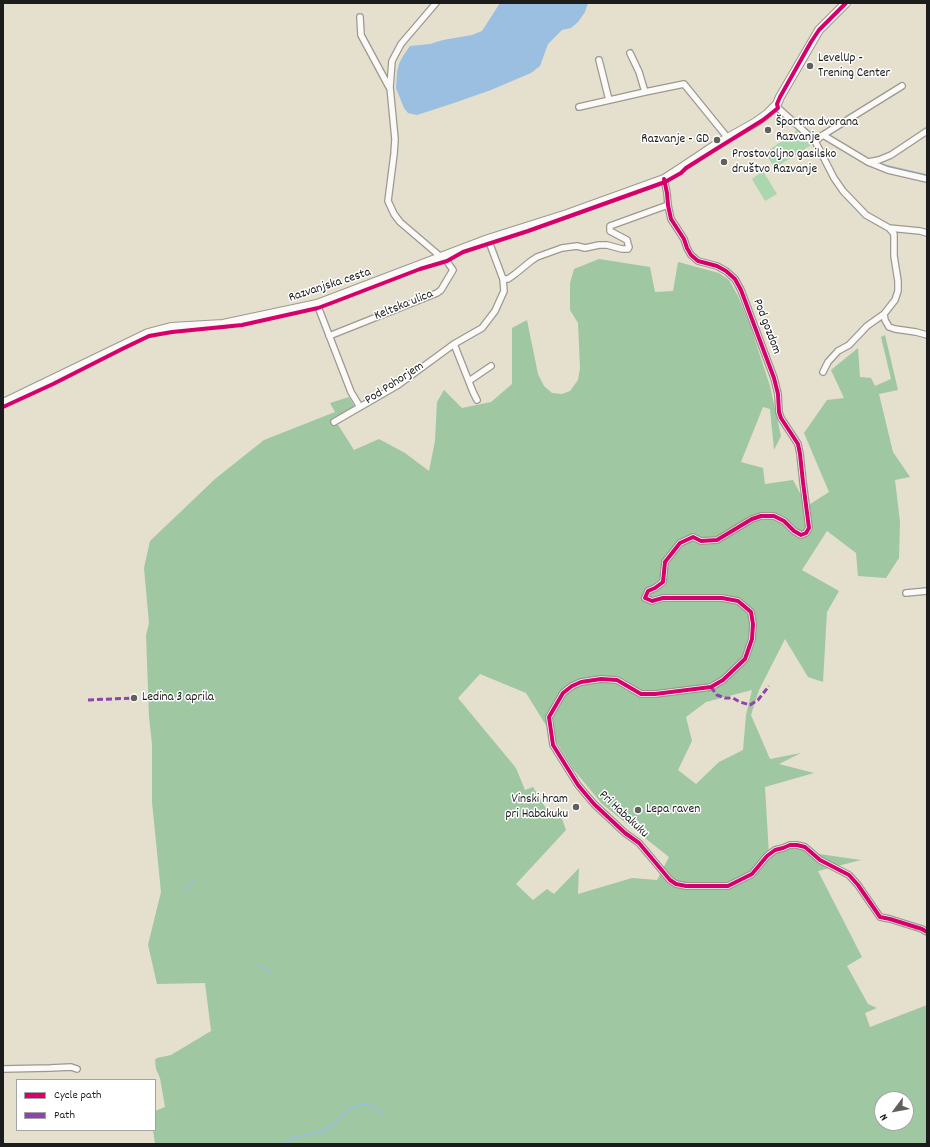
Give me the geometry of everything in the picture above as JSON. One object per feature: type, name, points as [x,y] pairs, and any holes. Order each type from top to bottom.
[{"type":"street","points":[[436,3],[401,44],[392,61],[390,87],[395,139],[388,201],[394,214],[400,222],[442,256]]},
{"type":"street","name":"Razvanjska cesta","points":[[3,403],[148,333],[171,327],[223,324],[317,304],[488,239],[567,214],[664,179],[727,137],[756,122],[777,106],[780,97],[819,30],[846,3]]},
{"type":"street","points":[[360,17],[361,35],[390,87]]},
{"type":"street","points":[[630,53],[639,72],[645,92]]},
{"type":"street","points":[[599,60],[609,100]]},
{"type":"street","points":[[579,107],[684,84],[727,137]]},
{"type":"street","points":[[815,141],[902,86]]},
{"type":"street","points":[[777,106],[815,141],[834,178],[843,191],[866,215],[889,228],[894,234],[894,256],[898,281],[898,291],[895,300],[884,314],[867,326],[849,345],[838,351],[828,362],[823,372]]},
{"type":"street","points":[[868,162],[879,160],[891,155],[927,131]]},
{"type":"street","points":[[823,135],[868,162],[888,170],[927,179]]},
{"type":"street","name":"Pod gozdom","points":[[664,179],[671,219],[684,239],[691,255],[698,261],[717,266],[726,271],[735,279],[741,290],[774,378],[778,394],[779,412],[798,444],[809,528],[806,533],[801,535],[794,531],[784,521],[774,516],[761,516],[752,519],[716,540],[701,541],[693,537],[680,543],[665,562],[663,582],[648,592],[646,598],[652,601],[664,598],[722,598],[738,602],[751,612],[753,624],[752,639],[745,659],[722,680],[711,687]]},
{"type":"street","points":[[503,279],[515,274],[531,261],[555,250],[577,246],[585,248],[600,245],[628,249],[629,247],[627,240],[610,231],[610,226],[668,205]]},
{"type":"street","points":[[889,228],[927,233]]},
{"type":"street","name":"Pod Pohorjem","points":[[334,422],[398,385],[454,344],[482,328],[495,312],[504,291],[503,279],[488,239]]},
{"type":"street","name":"Keltska ulica","points":[[329,336],[437,293],[441,290],[453,270],[442,256]]},
{"type":"street","points":[[317,304],[351,392],[360,407]]},
{"type":"street","points":[[884,314],[889,327],[927,335]]},
{"type":"street","points":[[454,344],[477,400]]},
{"type":"street","points":[[469,381],[491,366]]},
{"type":"street","points":[[906,593],[927,591]]},
{"type":"street","name":"Pri Habakuku","points":[[711,687],[655,694],[641,694],[617,680],[601,679],[581,682],[572,686],[563,693],[550,717],[553,745],[578,785],[594,804],[639,843],[670,880],[676,884],[686,886],[728,886],[752,874],[774,850],[790,845],[797,845],[805,847],[820,860],[849,875],[858,885],[880,917],[906,924],[927,932]]},
{"type":"street","points":[[3,1069],[71,1067],[77,1069]]},
{"type":"green space","points":[[797,130],[811,145],[775,168],[765,153]]},
{"type":"green space","points":[[763,171],[777,194],[765,201],[752,179]]},
{"type":"green space","points":[[599,259],[650,267],[655,292],[673,291],[678,262],[719,273],[729,280],[738,296],[750,325],[770,386],[781,436],[774,450],[770,409],[763,407],[741,462],[763,468],[765,484],[793,480],[807,506],[829,492],[804,433],[827,400],[844,398],[831,370],[858,348],[860,377],[871,378],[875,386],[891,379],[881,337],[885,335],[898,390],[879,394],[893,452],[910,477],[895,480],[900,522],[899,558],[886,578],[858,576],[856,553],[827,531],[802,570],[839,591],[827,612],[823,682],[808,677],[785,639],[759,690],[751,715],[770,759],[801,753],[779,764],[814,773],[765,787],[769,855],[789,844],[819,854],[861,860],[818,871],[862,957],[847,966],[868,1004],[877,1008],[865,1013],[870,1027],[927,1005],[927,1144],[155,1144],[153,1131],[156,1131],[156,1111],[165,1107],[155,1060],[157,1058],[171,1055],[211,1031],[205,983],[157,984],[148,945],[161,892],[152,802],[152,744],[149,717],[146,635],[149,623],[144,568],[150,541],[215,479],[264,440],[335,412],[330,403],[349,397],[355,407],[335,420],[354,450],[379,439],[405,453],[429,471],[435,441],[437,402],[444,390],[462,408],[491,402],[512,384],[512,328],[527,320],[538,374],[544,386],[552,393],[562,394],[570,391],[578,380],[580,368],[578,323],[570,310],[570,283],[574,269]],"holes":[[[480,674],[526,693],[573,769],[602,804],[669,857],[657,880],[632,878],[578,894],[579,868],[554,894],[547,889],[533,900],[516,884],[566,830],[560,813],[550,815],[533,787],[525,790],[516,768],[458,698]],[[752,690],[746,715],[743,750],[719,762],[696,784],[678,770],[692,741],[686,717],[706,702]]]},
{"type":"water","points":[[500,3],[588,3],[585,12],[578,22],[571,28],[562,30],[548,44],[540,66],[531,73],[491,90],[454,103],[417,115],[408,113],[404,108],[396,88],[399,64],[410,46],[430,44],[472,35],[482,31]]},
{"type":"waterway","points":[[884,165],[927,175]]},
{"type":"waterway","points":[[186,892],[188,887],[195,880]]},
{"type":"waterway","points":[[258,966],[271,973]]},
{"type":"waterway","points":[[284,1144],[295,1137],[322,1132],[332,1126],[344,1113],[354,1107],[364,1104],[374,1107],[383,1114]]},
{"type":"marked path","points":[[711,687],[717,695],[725,698],[733,698],[750,705],[758,700],[769,686]]},
{"type":"marked path","points":[[88,700],[134,698]]},
{"type":"cycle path","points":[[3,407],[149,336],[172,332],[242,325],[318,308],[420,269],[447,261],[463,252],[528,231],[665,182],[763,120],[778,108],[777,104],[780,97],[811,42],[819,30],[846,3]]},
{"type":"cycle path","points":[[664,179],[671,219],[684,239],[691,255],[698,261],[717,266],[726,271],[735,279],[741,290],[774,378],[781,418],[798,444],[809,528],[806,533],[801,535],[794,531],[784,521],[774,516],[761,516],[752,519],[717,540],[701,541],[693,537],[680,543],[665,562],[663,582],[648,591],[645,598],[652,601],[663,598],[722,598],[738,601],[751,612],[753,624],[752,639],[745,659],[723,680],[711,687],[655,694],[641,694],[617,680],[601,679],[581,682],[572,686],[563,693],[549,717],[553,745],[578,785],[594,804],[625,833],[639,843],[670,880],[676,884],[686,886],[728,886],[752,874],[767,856],[775,850],[790,845],[797,845],[805,847],[820,860],[849,875],[858,885],[880,917],[922,929],[927,932]]},
{"type":"place","name":"LevelUp - Trening Center","points":[[810,66]]},
{"type":"place","name":"Športna dvorana Razvanje","points":[[768,130]]},
{"type":"place","name":"Razvanje - GD","points":[[717,140]]},
{"type":"place","name":"Prostovoljno gasilsko društvo Razvanje","points":[[724,162]]},
{"type":"place","name":"Ledina 3 aprila","points":[[134,698]]},
{"type":"place","name":"Vinski hram pri Habakuku","points":[[576,807]]},
{"type":"place","name":"Lepa raven","points":[[638,810]]}]
